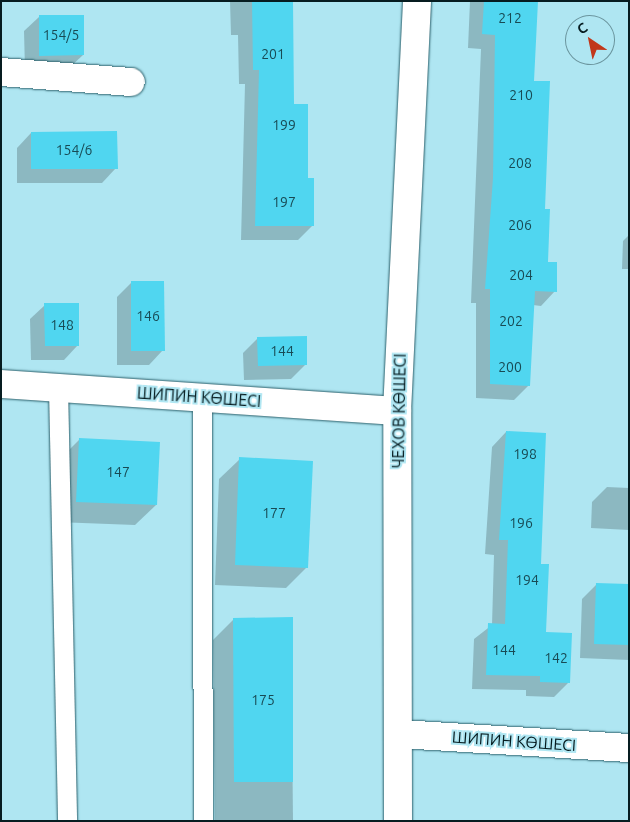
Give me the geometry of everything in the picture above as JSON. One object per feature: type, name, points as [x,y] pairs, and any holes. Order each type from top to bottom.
[{"type":"street","name":"ЧЕХОВ КӨШЕСІ","points":[[398,821],[400,734],[397,412],[417,1]]},
{"type":"street","points":[[1,72],[131,82]]},
{"type":"street","name":"ШИПИН КӨШЕСІ","points":[[1,384],[397,412]]},
{"type":"street","name":"ШИПИН КӨШЕСІ","points":[[400,734],[629,748]]},
{"type":"lane","points":[[58,387],[67,821]]},
{"type":"lane","points":[[202,397],[203,821]]},
{"type":"building","points":[[252,1],[293,1],[294,104],[308,104],[308,178],[314,178],[314,226],[255,226],[259,70],[253,70]]},
{"type":"building","points":[[484,1],[538,1],[534,81],[550,81],[545,209],[550,209],[548,262],[557,262],[557,292],[535,291],[530,386],[490,384],[490,289],[485,289],[493,178],[495,35],[482,34]]},
{"type":"building","points":[[39,15],[84,15],[84,55],[39,56]]},
{"type":"building","points":[[117,131],[118,169],[31,169],[31,132]]},
{"type":"building","points":[[131,281],[164,281],[165,351],[131,351]]},
{"type":"building","points":[[44,303],[79,303],[79,346],[45,346]]},
{"type":"building","points":[[307,336],[307,365],[258,366],[257,337]]},
{"type":"building","points":[[506,431],[546,433],[541,564],[549,564],[546,632],[572,633],[570,683],[540,682],[540,676],[486,675],[488,623],[505,624],[508,540],[499,540]]},
{"type":"building","points":[[79,438],[160,442],[157,505],[76,502]]},
{"type":"building","points":[[239,457],[313,461],[308,568],[235,565]]},
{"type":"building","points":[[596,583],[629,584],[629,645],[594,644]]},
{"type":"building","points":[[293,617],[293,782],[234,782],[233,618]]}]
